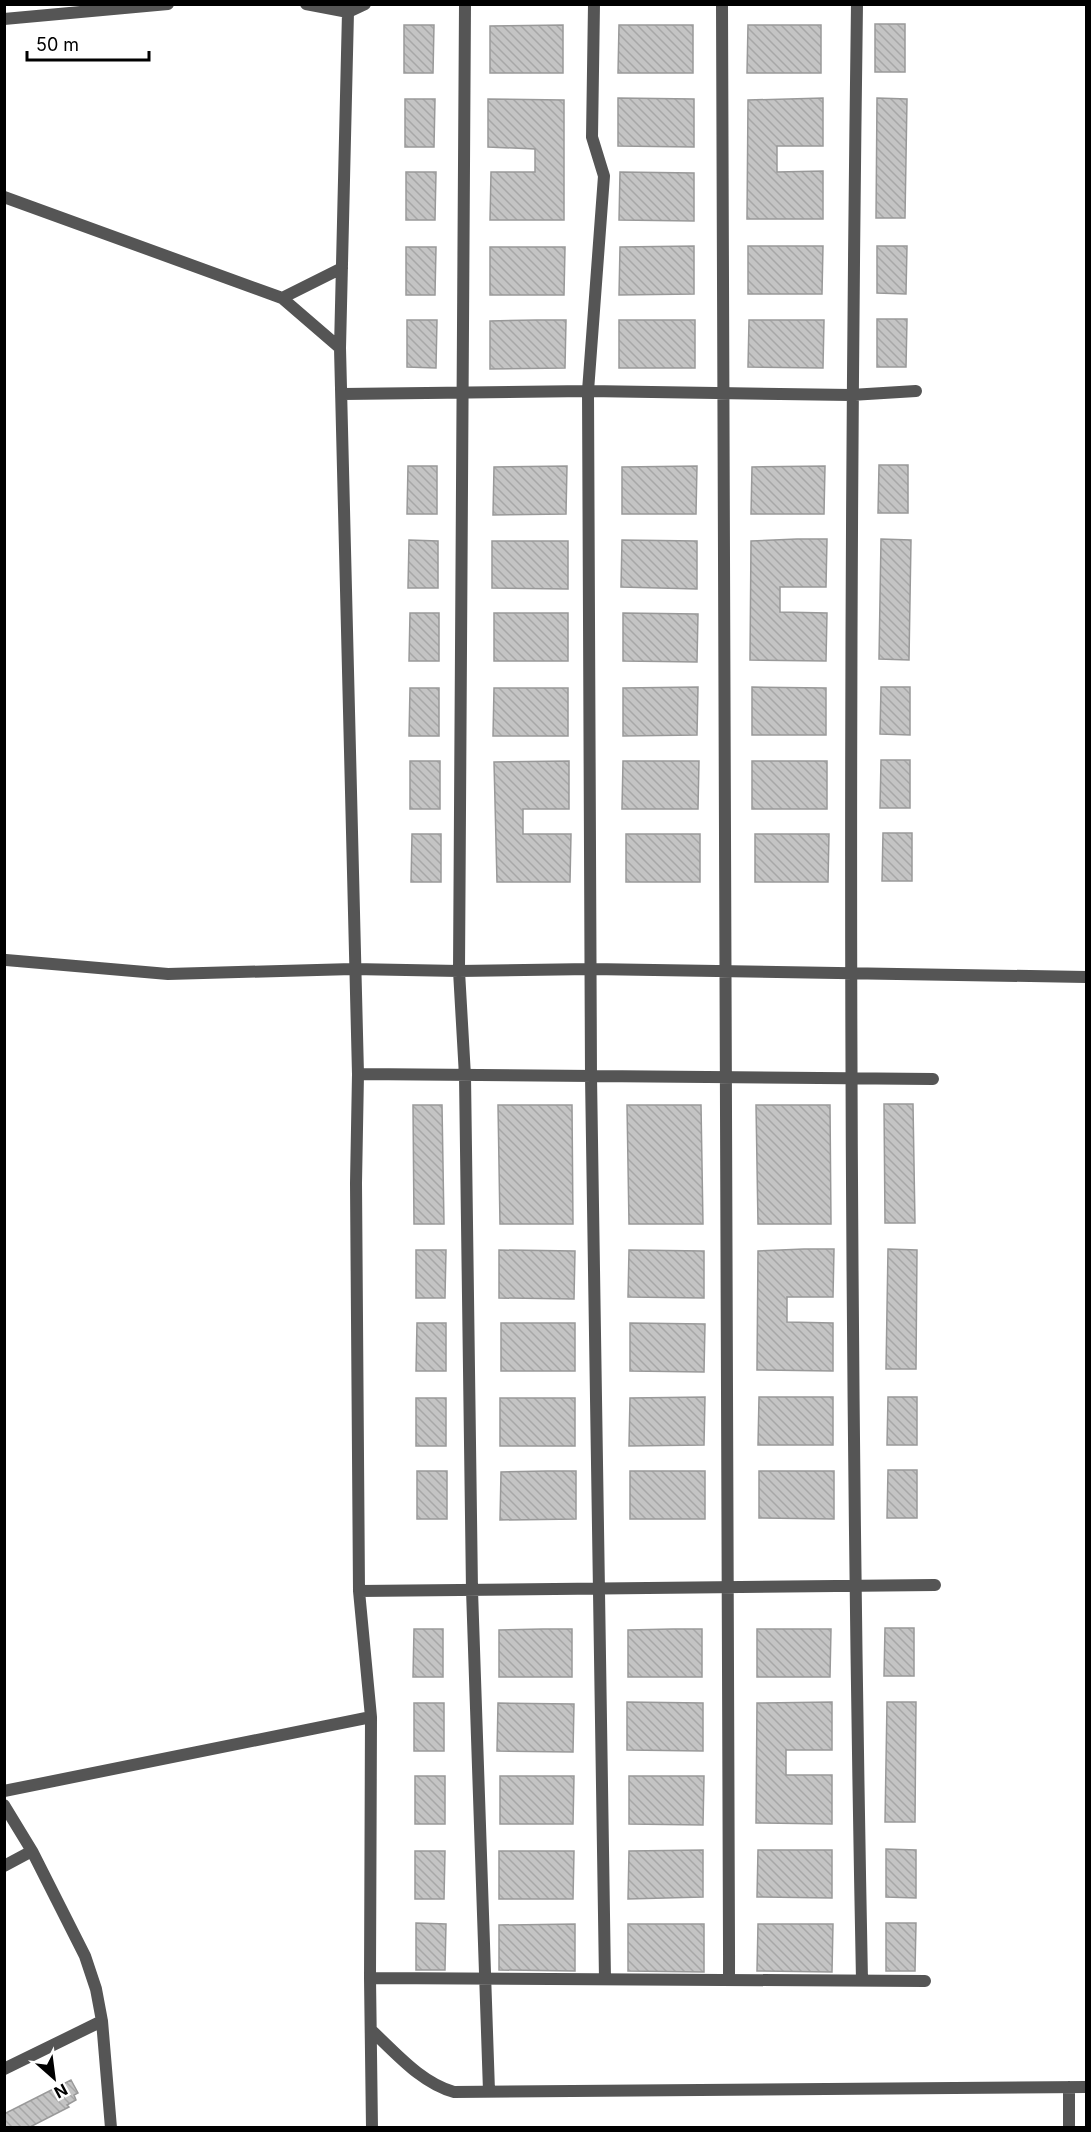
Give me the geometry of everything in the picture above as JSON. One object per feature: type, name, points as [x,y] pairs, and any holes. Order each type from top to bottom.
[{"type":"street","points":[[4,18],[168,4]]},
{"type":"street","points":[[306,4],[348,12],[365,4]]},
{"type":"street","points":[[465,4],[459,971],[465,1076],[472,1590],[489,2091]]},
{"type":"street","points":[[594,4],[592,137],[604,176],[588,391],[591,1076],[605,1979]]},
{"type":"street","points":[[722,4],[720,395],[730,1587],[729,1980]]},
{"type":"street","points":[[857,4],[851,395],[851,975],[854,1586],[862,1980]]},
{"type":"street","points":[[348,12],[340,348],[343,394],[353,969],[358,1074],[359,1591],[371,1717],[372,2127]]},
{"type":"street","points":[[4,197],[282,298],[340,348]]},
{"type":"street","points":[[282,298],[342,268]]},
{"type":"street","points":[[343,394],[588,391],[720,395],[851,395],[916,391]]},
{"type":"street","points":[[6,960],[168,974],[353,969],[459,971],[591,969],[725,973],[1086,977]]},
{"type":"street","points":[[358,1074],[933,1079]]},
{"type":"street","points":[[359,1591],[936,1585]]},
{"type":"street","points":[[4,1791],[371,1717]]},
{"type":"street","points":[[4,1806],[32,1851],[86,1956],[102,2021],[111,2127]]},
{"type":"street","points":[[4,1866],[32,1851]]},
{"type":"street","points":[[370,1978],[925,1981]]},
{"type":"street","points":[[4,2069],[102,2021]]},
{"type":"street","points":[[371,2030],[424,2078],[441,2088],[454,2092],[1086,2087]]},
{"type":"street","points":[[1069,2087],[1069,2127]]},
{"type":"building","points":[[875,24],[905,24],[905,72],[875,72]]},
{"type":"building","points":[[404,25],[434,25],[433,73],[404,73]]},
{"type":"building","points":[[563,25],[563,73],[490,73],[490,26]]},
{"type":"building","points":[[619,25],[693,25],[693,73],[618,73]]},
{"type":"building","points":[[748,25],[821,25],[821,73],[747,73]]},
{"type":"building","points":[[618,98],[694,99],[694,147],[618,146]]},
{"type":"building","points":[[823,98],[823,146],[777,146],[777,172],[823,171],[823,219],[747,219],[748,100]]},
{"type":"building","points":[[877,98],[907,99],[905,218],[876,218]]},
{"type":"building","points":[[405,99],[435,99],[434,147],[405,147]]},
{"type":"building","points":[[488,99],[564,100],[564,220],[490,220],[491,172],[535,172],[535,149],[488,147]]},
{"type":"building","points":[[406,172],[436,172],[435,220],[406,220]]},
{"type":"building","points":[[620,172],[694,173],[694,221],[619,220]]},
{"type":"building","points":[[694,246],[694,294],[619,295],[620,247]]},
{"type":"building","points":[[748,246],[823,246],[822,294],[748,294]]},
{"type":"building","points":[[877,246],[907,246],[906,294],[877,293]]},
{"type":"building","points":[[406,247],[436,247],[435,295],[406,295]]},
{"type":"building","points":[[490,247],[565,247],[564,295],[490,295]]},
{"type":"building","points":[[877,319],[907,319],[906,367],[877,367]]},
{"type":"building","points":[[407,320],[437,320],[436,368],[407,367]]},
{"type":"building","points":[[566,320],[565,368],[490,369],[490,321]]},
{"type":"building","points":[[619,320],[695,320],[695,368],[619,368]]},
{"type":"building","points":[[749,320],[824,320],[823,368],[748,367]]},
{"type":"building","points":[[879,465],[908,465],[908,513],[878,513]]},
{"type":"building","points":[[408,466],[437,466],[437,514],[407,514]]},
{"type":"building","points":[[567,466],[566,514],[493,515],[494,467]]},
{"type":"building","points":[[697,466],[696,514],[622,514],[622,467]]},
{"type":"building","points":[[825,466],[824,514],[751,514],[752,467]]},
{"type":"building","points":[[827,539],[826,587],[780,587],[780,612],[827,613],[826,661],[750,660],[751,541]]},
{"type":"building","points":[[881,539],[911,540],[909,660],[879,659]]},
{"type":"building","points":[[409,540],[438,541],[438,588],[408,588]]},
{"type":"building","points":[[622,540],[697,541],[697,589],[621,587]]},
{"type":"building","points":[[492,541],[568,541],[568,589],[492,588]]},
{"type":"building","points":[[410,613],[439,613],[439,661],[409,661]]},
{"type":"building","points":[[494,613],[568,613],[568,661],[494,661]]},
{"type":"building","points":[[623,613],[698,614],[697,662],[623,661]]},
{"type":"building","points":[[698,687],[697,735],[623,736],[623,688]]},
{"type":"building","points":[[752,687],[826,688],[826,735],[752,735]]},
{"type":"building","points":[[881,687],[910,687],[910,735],[880,734]]},
{"type":"building","points":[[410,688],[439,688],[439,736],[409,736]]},
{"type":"building","points":[[494,688],[568,688],[568,736],[493,736]]},
{"type":"building","points":[[881,760],[910,760],[910,808],[880,808]]},
{"type":"building","points":[[410,761],[440,761],[440,809],[410,809]]},
{"type":"building","points":[[569,761],[569,809],[523,809],[523,834],[571,834],[570,882],[497,882],[494,762]]},
{"type":"building","points":[[623,761],[699,761],[698,809],[622,809]]},
{"type":"building","points":[[752,761],[827,761],[827,809],[752,809]]},
{"type":"building","points":[[883,833],[912,833],[912,881],[882,881]]},
{"type":"building","points":[[412,834],[441,834],[441,882],[411,882]]},
{"type":"building","points":[[626,834],[700,834],[700,882],[626,882]]},
{"type":"building","points":[[755,834],[829,834],[828,882],[755,882]]},
{"type":"building","points":[[884,1104],[913,1104],[915,1223],[885,1223]]},
{"type":"building","points":[[413,1105],[442,1105],[444,1224],[414,1224]]},
{"type":"building","points":[[498,1105],[572,1105],[573,1224],[500,1224]]},
{"type":"building","points":[[627,1105],[701,1105],[703,1224],[629,1224]]},
{"type":"building","points":[[756,1105],[830,1105],[831,1224],[758,1224]]},
{"type":"building","points":[[834,1249],[833,1297],[787,1297],[787,1322],[833,1323],[833,1371],[757,1370],[758,1251]]},
{"type":"building","points":[[888,1249],[917,1250],[916,1369],[886,1369]]},
{"type":"building","points":[[416,1250],[446,1250],[445,1298],[416,1298]]},
{"type":"building","points":[[499,1250],[575,1251],[574,1299],[499,1298]]},
{"type":"building","points":[[629,1250],[704,1251],[704,1298],[628,1297]]},
{"type":"building","points":[[417,1323],[446,1323],[446,1371],[416,1371]]},
{"type":"building","points":[[501,1323],[575,1323],[575,1371],[501,1371]]},
{"type":"building","points":[[630,1323],[705,1324],[704,1372],[630,1371]]},
{"type":"building","points":[[705,1397],[704,1445],[629,1446],[630,1398]]},
{"type":"building","points":[[759,1397],[833,1397],[833,1445],[758,1445]]},
{"type":"building","points":[[888,1397],[917,1397],[917,1445],[887,1445]]},
{"type":"building","points":[[416,1398],[446,1398],[446,1446],[416,1446]]},
{"type":"building","points":[[500,1398],[575,1398],[575,1446],[500,1446]]},
{"type":"building","points":[[888,1470],[917,1470],[917,1518],[887,1518]]},
{"type":"building","points":[[417,1471],[447,1471],[447,1519],[417,1519]]},
{"type":"building","points":[[576,1471],[576,1519],[500,1520],[501,1472]]},
{"type":"building","points":[[630,1471],[705,1471],[705,1519],[630,1519]]},
{"type":"building","points":[[759,1471],[834,1471],[834,1519],[759,1518]]},
{"type":"building","points":[[885,1628],[914,1628],[914,1676],[884,1676]]},
{"type":"building","points":[[414,1629],[443,1629],[443,1677],[413,1677]]},
{"type":"building","points":[[572,1629],[572,1677],[499,1677],[499,1630]]},
{"type":"building","points":[[702,1629],[702,1677],[628,1677],[628,1630]]},
{"type":"building","points":[[757,1629],[831,1629],[830,1677],[757,1677]]},
{"type":"building","points":[[627,1702],[703,1703],[703,1751],[627,1750]]},
{"type":"building","points":[[832,1702],[832,1750],[786,1750],[786,1775],[832,1775],[832,1824],[756,1823],[757,1703]]},
{"type":"building","points":[[887,1702],[916,1702],[915,1822],[885,1822]]},
{"type":"building","points":[[414,1703],[444,1703],[444,1751],[414,1751]]},
{"type":"building","points":[[498,1703],[574,1704],[573,1752],[497,1751]]},
{"type":"building","points":[[415,1776],[445,1776],[445,1824],[415,1824]]},
{"type":"building","points":[[500,1776],[574,1776],[573,1824],[500,1824]]},
{"type":"building","points":[[629,1776],[704,1776],[703,1825],[629,1824]]},
{"type":"building","points":[[886,1849],[916,1850],[916,1898],[886,1897]]},
{"type":"building","points":[[703,1850],[703,1897],[628,1899],[629,1851]]},
{"type":"building","points":[[758,1850],[832,1850],[832,1898],[757,1897]]},
{"type":"building","points":[[415,1851],[445,1851],[444,1899],[415,1899]]},
{"type":"building","points":[[499,1851],[574,1851],[573,1899],[499,1899]]},
{"type":"building","points":[[416,1923],[446,1924],[445,1970],[416,1970]]},
{"type":"building","points":[[886,1923],[916,1923],[915,1971],[886,1971]]},
{"type":"building","points":[[575,1924],[575,1971],[499,1970],[499,1925]]},
{"type":"building","points":[[628,1924],[704,1924],[704,1972],[628,1971]]},
{"type":"building","points":[[758,1924],[833,1924],[832,1972],[757,1971]]},
{"type":"building","points":[[71,2080],[78,2093],[74,2095],[76,2100],[67,2105],[69,2107],[30,2127],[4,2127],[4,2114]]}]
